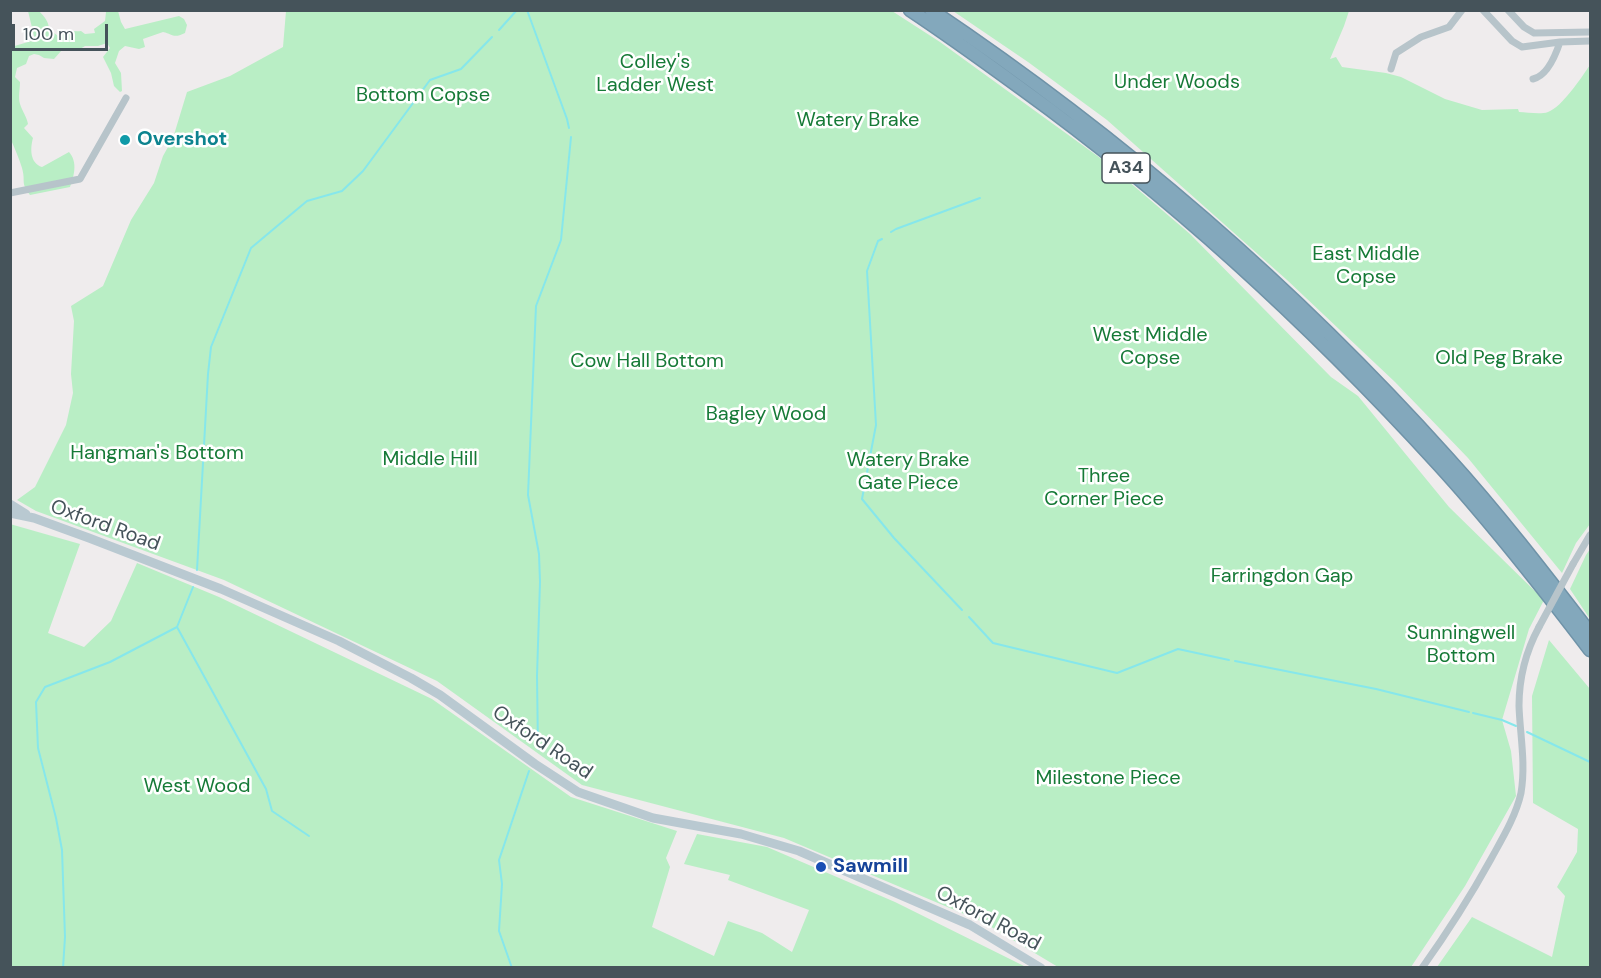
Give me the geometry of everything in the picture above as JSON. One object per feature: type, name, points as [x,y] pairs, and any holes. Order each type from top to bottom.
[{"type":"highway","name":"A34","points":[[910,10],[1088,137],[1252,276],[1325,346],[1440,466],[1533,577],[1590,651]]},
{"type":"highway","name":"A34","points":[[931,10],[1081,118],[1260,267],[1333,338],[1447,457],[1542,570],[1590,633]]},
{"type":"street","points":[[1391,69],[1396,53],[1421,37],[1449,27],[1462,10]]},
{"type":"street","points":[[1483,10],[1512,41],[1522,47],[1590,41]]},
{"type":"street","points":[[1508,10],[1524,27],[1534,33],[1590,32]]},
{"type":"street","points":[[1535,80],[1542,75],[1560,42]]},
{"type":"street","points":[[10,193],[80,179],[126,98]]},
{"type":"street","name":"Oxford Road","points":[[10,504],[34,519]]},
{"type":"street","name":"Oxford Road","points":[[10,513],[89,538],[221,589],[349,646],[440,695],[535,764],[578,792],[653,818],[741,834],[799,851],[970,925],[1041,968]]},
{"type":"street","points":[[1422,968],[1458,916],[1511,821],[1520,796],[1524,774],[1520,706],[1521,676],[1527,652],[1590,534]]},
{"type":"green space","points":[[28,11],[39,11],[49,29],[58,36],[57,30],[95,33],[94,29],[105,21],[105,11],[118,11],[125,29],[179,16],[187,25],[185,33],[181,35],[175,36],[163,32],[143,39],[145,47],[139,49],[125,46],[119,51],[115,63],[121,73],[122,91],[120,92],[114,86],[111,73],[103,57],[110,48],[107,43],[62,50],[54,59],[34,54],[29,56],[26,64],[17,68],[15,77],[20,82],[19,101],[28,124],[24,128],[33,138],[31,151],[33,159],[42,167],[69,152],[74,160],[74,174],[70,187],[30,195],[25,187],[22,168],[11,140],[11,47],[35,40]]},
{"type":"green space","name":"Bagley Wood","points":[[286,11],[892,11],[940,42],[1107,163],[1190,234],[1331,377],[1358,396],[1449,507],[1544,600],[1529,629],[1502,720],[1511,751],[1516,796],[1465,886],[1411,967],[1058,967],[983,922],[784,838],[582,785],[437,681],[224,580],[36,511],[17,500],[35,487],[66,425],[73,393],[71,374],[74,321],[71,306],[103,286],[131,220],[154,183],[163,156],[173,138],[187,92],[230,76],[283,47]]},
{"type":"green space","points":[[953,11],[1349,11],[1330,59],[1336,57],[1342,67],[1401,77],[1445,99],[1482,110],[1518,109],[1519,112],[1548,112],[1565,98],[1590,65],[1590,524],[1576,543],[1562,573],[1468,458],[1395,382],[1287,280],[1107,120]]},
{"type":"green space","name":"West Wood","points":[[10,524],[80,544],[48,633],[84,647],[111,621],[137,563],[219,597],[432,699],[571,797],[677,831],[666,858],[670,867],[652,927],[714,956],[728,921],[762,933],[792,952],[809,910],[728,880],[730,875],[684,864],[697,834],[767,847],[895,902],[1026,967],[11,967]]},
{"type":"green space","points":[[1590,549],[1590,619],[1570,589]]},
{"type":"green space","points":[[1549,640],[1590,689],[1590,967],[1437,967],[1472,917],[1552,957],[1565,896],[1557,887],[1577,852],[1578,829],[1533,803],[1532,696]]},
{"type":"waterway","points":[[499,30],[517,10]]},
{"type":"waterway","points":[[527,10],[569,128]]},
{"type":"waterway","points":[[197,570],[211,347],[251,248],[307,201],[342,191],[363,171],[430,80],[461,69],[492,37]]},
{"type":"waterway","points":[[538,749],[539,554],[528,495],[536,306],[561,240],[571,137]]},
{"type":"waterway","points":[[891,232],[980,198]]},
{"type":"waterway","points":[[882,239],[878,241],[867,271],[876,425],[862,499],[894,538],[962,610]]},
{"type":"waterway","points":[[193,587],[177,627],[266,789],[272,811],[309,836]]},
{"type":"waterway","points":[[969,617],[993,643],[1117,673],[1178,649],[1229,660]]},
{"type":"waterway","points":[[63,968],[65,937],[62,850],[38,748],[36,702],[45,687],[110,662],[177,627]]},
{"type":"waterway","points":[[1235,661],[1376,689],[1469,712]]},
{"type":"waterway","points":[[1473,713],[1516,726]]},
{"type":"waterway","points":[[1527,732],[1590,762]]},
{"type":"waterway","points":[[512,968],[499,931],[502,884],[499,860],[529,771]]},
{"type":"place","name":"Overshot","points":[[125,140]]},
{"type":"place","name":"Sawmill","points":[[821,867]]},
{"type":"park label","name":"Colley's Ladder West","points":[[655,74]]},
{"type":"park label","name":"Under Woods","points":[[1177,83]]},
{"type":"park label","name":"Bottom Copse","points":[[423,96]]},
{"type":"park label","name":"Watery Brake","points":[[858,121]]},
{"type":"park label","name":"East Middle Copse","points":[[1366,266]]},
{"type":"park label","name":"West Middle Copse","points":[[1150,348]]},
{"type":"park label","name":"Old Peg Brake","points":[[1499,359]]},
{"type":"park label","name":"Cow Hall Bottom","points":[[647,362]]},
{"type":"park label","name":"Hangman's Bottom","points":[[157,454]]},
{"type":"park label","name":"Middle Hill","points":[[430,460]]},
{"type":"park label","name":"Watery Brake Gate Piece","points":[[908,472]]},
{"type":"park label","name":"Three Corner Piece","points":[[1104,488]]},
{"type":"park label","name":"Farringdon Gap","points":[[1282,577]]},
{"type":"park label","name":"Sunningwell Bottom","points":[[1461,646]]},
{"type":"park label","name":"Milestone Piece","points":[[1108,779]]}]
